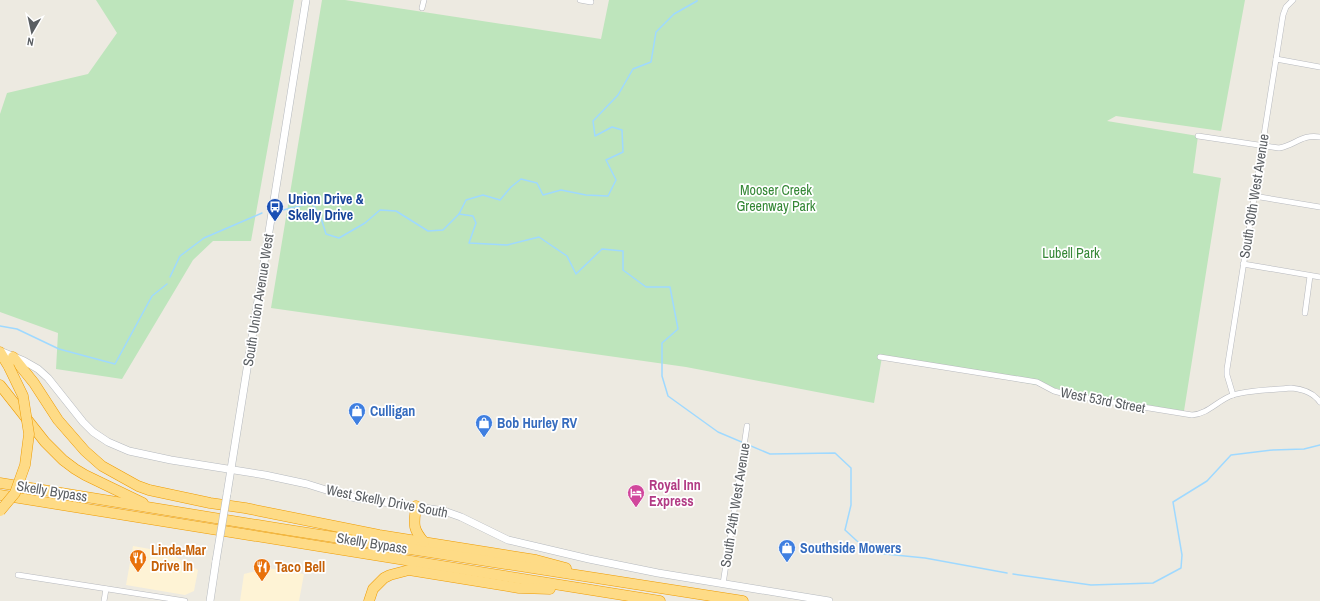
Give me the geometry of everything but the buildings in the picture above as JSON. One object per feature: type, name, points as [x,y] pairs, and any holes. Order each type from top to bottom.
[{"type":"highway","points":[[0,351],[23,396],[29,434],[24,465],[15,492],[0,511]]},
{"type":"highway","points":[[13,357],[34,383],[58,420],[85,451],[111,472],[138,486],[149,490],[424,542],[536,560],[612,581]]},
{"type":"highway","points":[[0,386],[45,442],[74,469],[152,508]]},
{"type":"highway","name":"Skelly Bypass","points":[[0,483],[743,601]]},
{"type":"highway","name":"Skelly Bypass","points":[[0,495],[660,601]]},
{"type":"highway","points":[[416,506],[414,529],[424,542]]},
{"type":"highway","points":[[369,601],[373,589],[384,578],[410,570],[519,588],[610,593]]},
{"type":"street","name":"South Union Avenue West","points":[[210,601],[306,0]]},
{"type":"street","points":[[422,8],[424,0]]},
{"type":"street","points":[[580,0],[591,2]]},
{"type":"street","name":"South 30th West Avenue","points":[[1233,395],[1226,375],[1284,10],[1293,0]]},
{"type":"street","points":[[1276,59],[1320,67]]},
{"type":"street","points":[[1198,136],[1279,148],[1285,147],[1308,136],[1320,137]]},
{"type":"street","points":[[1254,196],[1320,208]]},
{"type":"street","points":[[1243,264],[1320,277]]},
{"type":"street","points":[[1305,313],[1310,276]]},
{"type":"street","name":"West Skelly Drive South","points":[[0,351],[38,368],[93,432],[108,442],[145,456],[265,475],[307,484],[356,498],[448,512],[508,540],[658,573],[829,601]]},
{"type":"street","name":"West 53rd Street","points":[[880,357],[1037,382],[1054,391],[1069,395],[1192,415],[1205,412],[1219,402],[1233,395],[1291,388],[1305,390],[1319,398]]},
{"type":"street","name":"South 24th West Avenue","points":[[723,584],[747,426]]},
{"type":"street","points":[[18,575],[185,601]]},
{"type":"street","points":[[104,601],[106,589]]},
{"type":"shaded area","points":[[133,546],[167,552],[198,570],[194,591],[185,595],[126,585]]},
{"type":"shaded area","points":[[268,568],[304,574],[299,601],[240,601],[244,574]]},
{"type":"green space","points":[[96,0],[294,0],[251,241],[213,241],[193,260],[122,379],[56,369],[58,333],[0,312],[0,114],[7,93],[88,74],[117,33]]},
{"type":"green space","points":[[322,0],[345,0],[601,39],[609,0],[1245,0],[1221,131],[1116,116],[1107,121],[1198,136],[1193,173],[1221,178],[1184,411],[1096,397],[882,357],[874,403],[686,367],[271,308]]},
{"type":"waterway","points":[[283,210],[312,203],[321,218],[326,234],[339,238],[365,223],[380,210],[396,211],[428,231],[443,230],[459,214],[466,200],[483,195],[500,200],[511,187],[521,179],[537,183],[543,195],[561,190],[586,195],[608,196],[616,180],[606,160],[623,152],[622,130],[612,127],[595,136],[593,121],[618,95],[633,69],[651,62],[656,32],[674,14],[697,0]]},
{"type":"waterway","points":[[170,277],[180,256],[204,238],[262,213]]},
{"type":"waterway","points":[[459,214],[473,216],[476,223],[469,243],[507,245],[539,237],[567,256],[576,274],[602,249],[623,251],[623,270],[646,287],[670,287],[678,329],[662,343],[662,376],[668,396],[718,432],[770,454],[835,453],[851,468],[851,505],[845,530],[857,541],[875,553],[925,558],[1007,573]]},
{"type":"waterway","points":[[0,326],[17,329],[59,349],[115,364],[152,296],[167,284]]},
{"type":"waterway","points":[[1013,574],[1091,585],[1153,583],[1181,568],[1182,555],[1173,502],[1207,481],[1231,455],[1273,450],[1304,449],[1320,445]]},
{"type":"place","name":"Union Drive & Skelly Drive","points":[[275,222]]},
{"type":"place","name":"Culligan","points":[[357,426]]},
{"type":"place","name":"Bob Hurley RV","points":[[484,438]]},
{"type":"place","name":"Royal Inn Express","points":[[636,508]]},
{"type":"place","name":"Southside Mowers","points":[[787,563]]},
{"type":"place","name":"Linda-Mar Drive In","points":[[138,573]]},
{"type":"place","name":"Taco Bell","points":[[262,582]]},
{"type":"park label","name":"Mooser Creek Greenway Park","points":[[776,198]]},
{"type":"park label","name":"Lubell Park","points":[[1071,253]]}]
